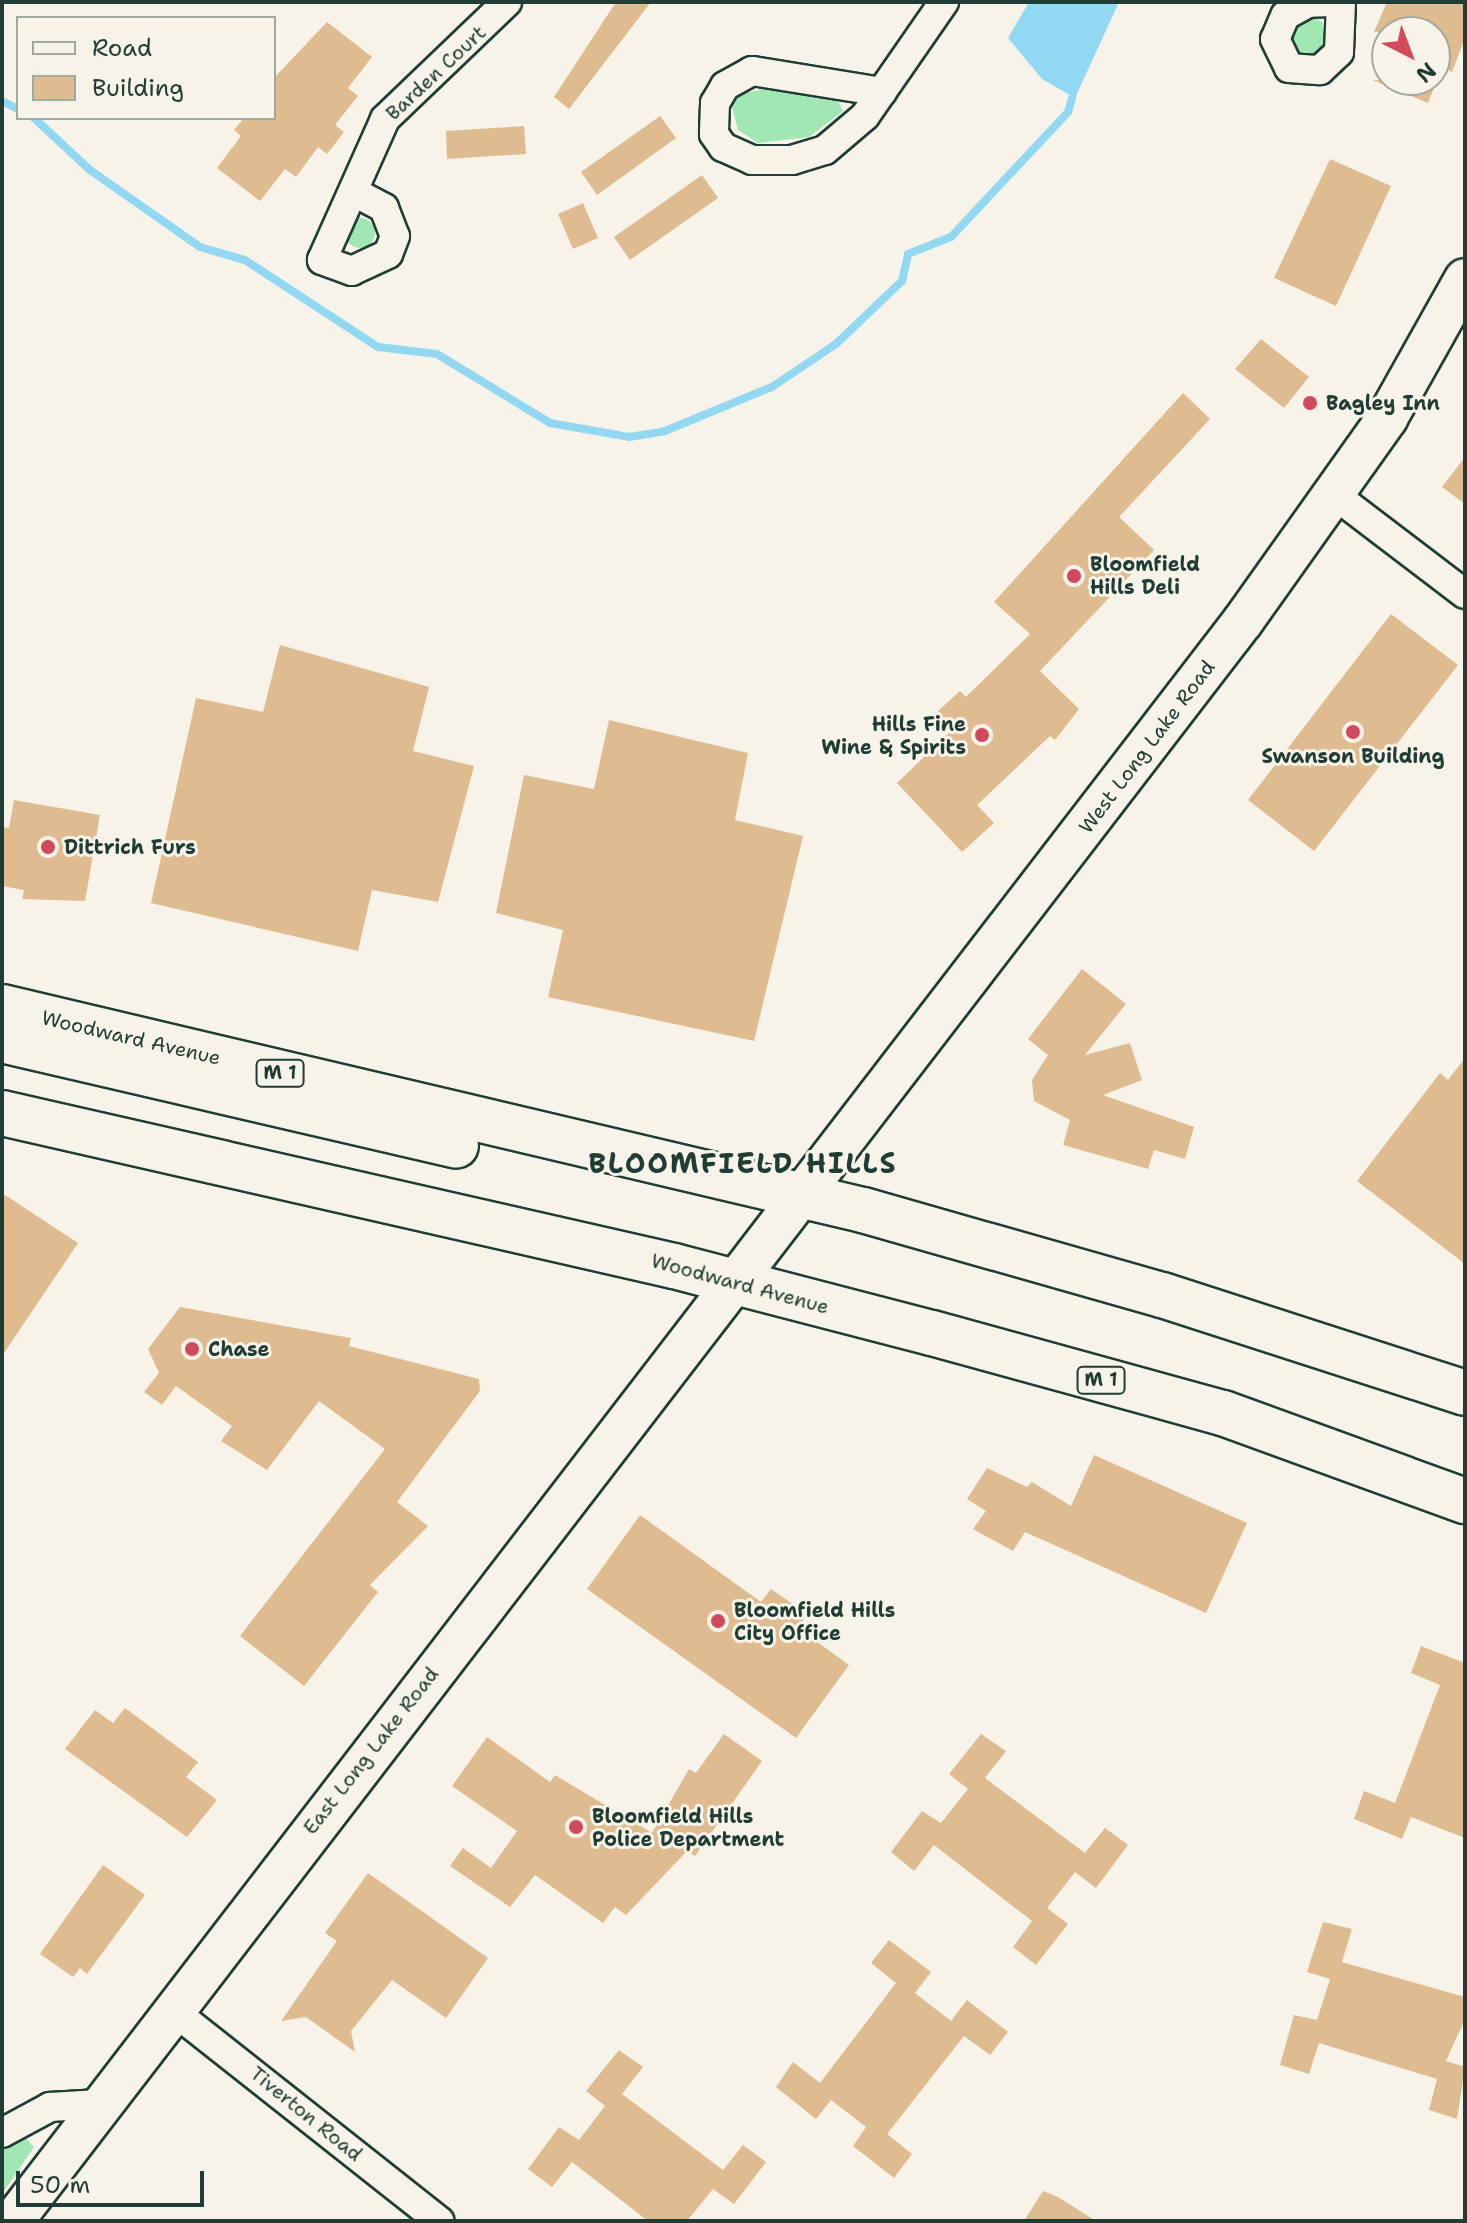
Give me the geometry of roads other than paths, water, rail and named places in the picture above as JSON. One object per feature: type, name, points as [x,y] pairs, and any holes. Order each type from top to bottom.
[{"type":"main road","name":"West Long Lake Road","points":[[730,1281],[1335,495],[1465,279]]},
{"type":"main road","name":"Woodward Avenue","points":[[2,1007],[798,1195],[1162,1295],[1465,1393]]},
{"type":"main road","points":[[2,1040],[475,1150],[557,1138]]},
{"type":"main road","name":"Woodward Avenue","points":[[2,1113],[730,1281],[1223,1413],[1465,1501]]},
{"type":"main road","name":"East Long Lake Road","points":[[13,2221],[171,2009],[730,1281]]},
{"type":"street","name":"Barden Court","points":[[354,192],[385,119],[507,2]]},
{"type":"street","points":[[882,92],[752,71],[725,86],[715,103],[714,134],[723,147],[752,160],[809,157],[845,137],[882,92],[944,2]]},
{"type":"street","points":[[1333,2],[1308,3],[1285,16],[1275,39],[1289,68],[1320,70],[1339,52],[1341,2]]},
{"type":"street","points":[[1335,495],[1465,594]]},
{"type":"street","name":"Tiverton Road","points":[[171,2009],[439,2221]]},
{"type":"street","points":[[2,2133],[50,2107],[99,2104]]},
{"type":"water","points":[[1029,2],[1119,2],[1075,98],[1042,79],[1008,38]]},
{"type":"waterway","points":[[36,120],[90,170],[200,247],[245,260],[378,347],[437,354],[550,423],[629,437],[665,431],[772,387],[836,344],[902,281],[908,254],[951,237],[1068,112],[1072,98]]},
{"type":"waterway","points":[[2,101],[16,108]]},
{"type":"place","name":"Bagley Inn","points":[[1310,403]]},
{"type":"place","name":"Bloomfield Hills Deli","points":[[1074,576]]},
{"type":"place","name":"Swanson Building","points":[[1353,732]]},
{"type":"place","name":"Hills Fine Wine & Spirits","points":[[982,735]]},
{"type":"place","name":"Dittrich Furs","points":[[48,847]]},
{"type":"place","name":"Chase","points":[[192,1349]]},
{"type":"place","name":"Bloomfield Hills City Office","points":[[718,1621]]},
{"type":"place","name":"Bloomfield Hills Police Department","points":[[576,1827]]},
{"type":"district","name":"BLOOMFIELD HILLS","points":[[743,1163]]}]
